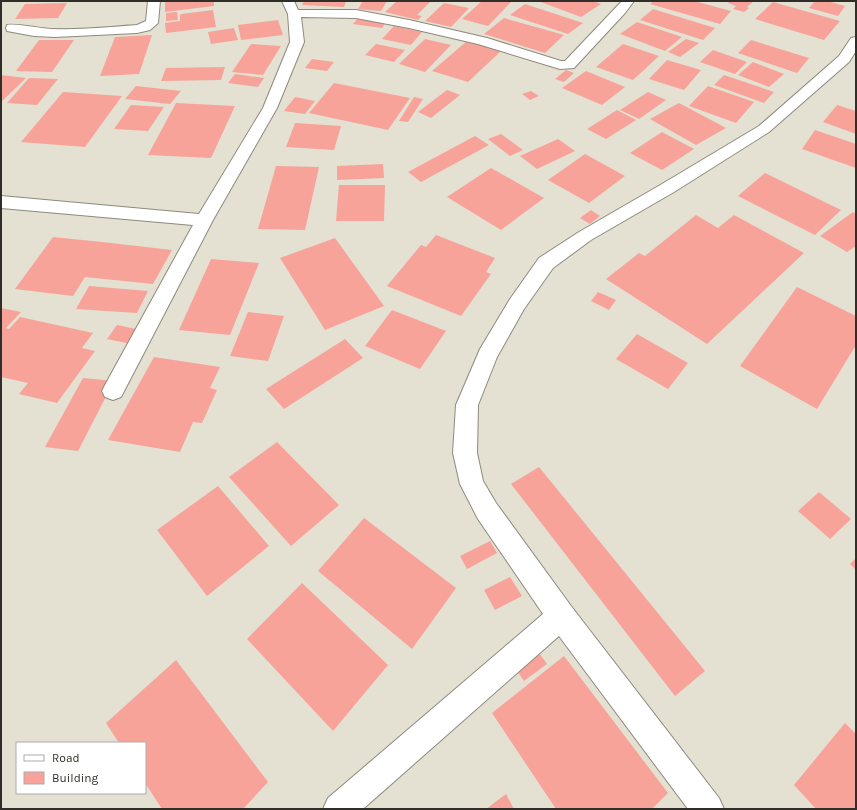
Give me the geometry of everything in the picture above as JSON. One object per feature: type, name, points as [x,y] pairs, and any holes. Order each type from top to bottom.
[{"type":"street","points":[[12,28],[34,32],[55,33],[138,29],[146,27],[152,23],[154,1]]},
{"type":"street","points":[[113,391],[204,220],[270,108],[297,42],[291,8],[320,12],[356,14],[409,24],[482,41],[560,65],[569,65],[611,22],[628,1]]},
{"type":"street","points":[[708,809],[561,616],[487,511],[472,484],[465,453],[467,405],[487,354],[517,304],[546,263],[585,236],[668,188],[764,129],[844,59],[856,41]]},
{"type":"street","points":[[3,206],[204,220]]},
{"type":"street","points":[[339,809],[561,616]]},
{"type":"building","points":[[165,1],[214,1],[214,6],[165,12]]},
{"type":"building","points":[[304,1],[346,1],[344,7],[302,5]]},
{"type":"building","points":[[363,1],[387,1],[381,11],[358,9]]},
{"type":"building","points":[[397,1],[431,1],[417,15],[422,16],[418,20],[385,12]]},
{"type":"building","points":[[482,1],[511,2],[488,26],[462,19]]},
{"type":"building","points":[[538,1],[594,1],[601,4],[581,17]]},
{"type":"building","points":[[654,1],[694,1],[731,11],[720,24],[650,4]]},
{"type":"building","points":[[730,1],[754,1],[744,12],[733,9],[736,6],[728,3]]},
{"type":"building","points":[[815,1],[827,1],[845,6],[838,16],[809,8]]},
{"type":"building","points":[[773,2],[840,21],[824,40],[755,19]]},
{"type":"building","points":[[67,3],[58,18],[15,19],[25,4]]},
{"type":"building","points":[[444,3],[469,8],[451,27],[425,21]]},
{"type":"building","points":[[525,4],[583,23],[568,34],[510,15]]},
{"type":"building","points":[[653,9],[715,28],[703,40],[640,20]]},
{"type":"building","points":[[213,10],[216,27],[166,33],[165,23],[180,21],[181,14]]},
{"type":"building","points":[[177,12],[178,20],[166,21],[166,13]]},
{"type":"building","points":[[358,18],[386,22],[382,28],[353,24]]},
{"type":"building","points":[[504,18],[564,35],[545,53],[484,34]]},
{"type":"building","points":[[278,20],[283,35],[241,40],[238,25]]},
{"type":"building","points":[[637,22],[682,37],[665,51],[620,34]]},
{"type":"building","points":[[394,26],[422,32],[411,45],[382,39]]},
{"type":"building","points":[[234,28],[238,40],[211,44],[208,32]]},
{"type":"building","points":[[152,35],[139,74],[100,76],[115,37]]},
{"type":"building","points":[[425,39],[451,45],[425,72],[399,64]]},
{"type":"building","points":[[686,39],[699,43],[680,57],[668,52]]},
{"type":"building","points":[[39,40],[74,40],[52,72],[16,71]]},
{"type":"building","points":[[751,40],[809,58],[797,73],[738,53]]},
{"type":"building","points":[[467,41],[501,51],[468,82],[432,71]]},
{"type":"building","points":[[251,44],[281,46],[263,75],[232,72]]},
{"type":"building","points":[[376,44],[405,50],[394,62],[365,55]]},
{"type":"building","points":[[623,44],[659,56],[633,80],[596,67]]},
{"type":"building","points":[[713,50],[747,62],[735,74],[700,62]]},
{"type":"building","points":[[312,59],[334,62],[327,71],[305,68]]},
{"type":"building","points":[[667,60],[701,70],[684,90],[649,79]]},
{"type":"building","points":[[753,62],[784,74],[769,87],[738,75]]},
{"type":"building","points":[[225,67],[221,80],[161,81],[166,68]]},
{"type":"building","points":[[566,70],[574,73],[564,82],[555,79]]},
{"type":"building","points":[[586,71],[625,87],[602,105],[562,88]]},
{"type":"building","points":[[235,74],[264,78],[258,87],[228,83]]},
{"type":"building","points":[[1,75],[26,78],[1,102]]},
{"type":"building","points":[[724,75],[774,92],[764,103],[714,85]]},
{"type":"building","points":[[29,78],[58,79],[37,105],[7,103]]},
{"type":"building","points":[[334,83],[410,98],[388,130],[309,113]]},
{"type":"building","points":[[136,86],[181,91],[170,104],[125,99]]},
{"type":"building","points":[[708,86],[754,102],[736,123],[689,106]]},
{"type":"building","points":[[447,90],[460,95],[431,118],[418,112]]},
{"type":"building","points":[[531,91],[539,96],[530,100],[522,94]]},
{"type":"building","points":[[63,92],[122,96],[85,147],[21,142]]},
{"type":"building","points":[[648,92],[666,100],[639,119],[620,110]]},
{"type":"building","points":[[295,97],[315,101],[305,114],[284,111]]},
{"type":"building","points":[[414,97],[423,99],[408,122],[399,121]]},
{"type":"building","points":[[176,103],[235,106],[211,158],[148,155]]},
{"type":"building","points":[[679,103],[726,128],[696,145],[650,119]]},
{"type":"building","points":[[131,105],[164,107],[148,131],[114,129]]},
{"type":"building","points":[[837,105],[856,111],[856,134],[823,122]]},
{"type":"building","points":[[617,110],[636,120],[606,139],[587,129]]},
{"type":"building","points":[[295,123],[341,126],[334,150],[286,147]]},
{"type":"building","points":[[815,130],[856,144],[856,168],[802,149]]},
{"type":"building","points":[[662,132],[694,149],[662,170],[630,153]]},
{"type":"building","points":[[501,134],[523,150],[510,156],[488,139]]},
{"type":"building","points":[[475,136],[489,145],[421,182],[408,172]]},
{"type":"building","points":[[558,139],[575,151],[537,169],[520,156]]},
{"type":"building","points":[[585,154],[625,176],[589,203],[548,180]]},
{"type":"building","points":[[383,164],[384,178],[337,180],[337,166]]},
{"type":"building","points":[[276,166],[319,167],[305,230],[258,229]]},
{"type":"building","points":[[491,168],[544,198],[501,230],[447,197]]},
{"type":"building","points":[[765,173],[841,210],[815,235],[738,196]]},
{"type":"building","points":[[339,185],[385,185],[384,221],[336,221]]},
{"type":"building","points":[[591,210],[600,216],[590,224],[580,218]]},
{"type":"building","points":[[853,212],[856,214],[856,246],[847,252],[820,236]]},
{"type":"building","points":[[696,215],[718,228],[734,215],[804,253],[707,344],[606,279],[639,253],[645,256]]},
{"type":"building","points":[[436,235],[495,258],[486,272],[491,274],[461,316],[387,286],[421,245],[426,247]]},
{"type":"building","points":[[53,237],[172,250],[153,284],[85,277],[73,296],[15,289]]},
{"type":"building","points":[[335,238],[384,306],[325,330],[280,258]]},
{"type":"building","points":[[211,259],[259,263],[230,335],[179,330]]},
{"type":"building","points":[[89,286],[148,291],[137,313],[76,309]]},
{"type":"building","points":[[797,287],[856,316],[856,345],[817,409],[740,366]]},
{"type":"building","points":[[598,292],[616,300],[609,310],[591,301]]},
{"type":"building","points":[[1,308],[21,312],[6,328],[9,329],[20,317],[93,333],[82,348],[95,351],[57,403],[19,394],[28,383],[1,377]]},
{"type":"building","points":[[392,310],[446,331],[420,369],[365,346]]},
{"type":"building","points":[[248,312],[284,316],[268,361],[230,356]]},
{"type":"building","points":[[117,325],[141,330],[131,344],[107,339]]},
{"type":"building","points":[[637,334],[688,363],[668,389],[616,359]]},
{"type":"building","points":[[345,339],[363,358],[284,409],[266,389]]},
{"type":"building","points":[[154,357],[220,367],[210,388],[217,390],[202,423],[193,422],[180,452],[108,440]]},
{"type":"building","points":[[83,378],[114,381],[78,451],[45,447]]},
{"type":"building","points":[[277,442],[339,505],[291,546],[229,477]]},
{"type":"building","points":[[539,467],[705,671],[675,696],[511,484]]},
{"type":"building","points":[[218,486],[269,546],[207,596],[157,530]]},
{"type":"building","points":[[819,492],[851,519],[830,539],[798,511]]},
{"type":"building","points":[[364,518],[456,588],[412,649],[318,571]]},
{"type":"building","points":[[490,541],[497,553],[467,569],[460,556]]},
{"type":"building","points":[[856,558],[856,570],[850,564]]},
{"type":"building","points":[[510,577],[522,596],[495,610],[484,590]]},
{"type":"building","points":[[302,583],[388,665],[333,731],[247,639]]},
{"type":"building","points":[[537,650],[547,664],[524,681],[515,668]]},
{"type":"building","points":[[564,656],[668,793],[652,809],[556,809],[492,713]]},
{"type":"building","points":[[176,660],[268,782],[243,809],[162,809],[146,785],[146,742],[118,742],[106,723]]},
{"type":"building","points":[[845,723],[856,734],[856,809],[816,809],[794,785]]},
{"type":"building","points":[[506,794],[514,809],[486,809]]}]
